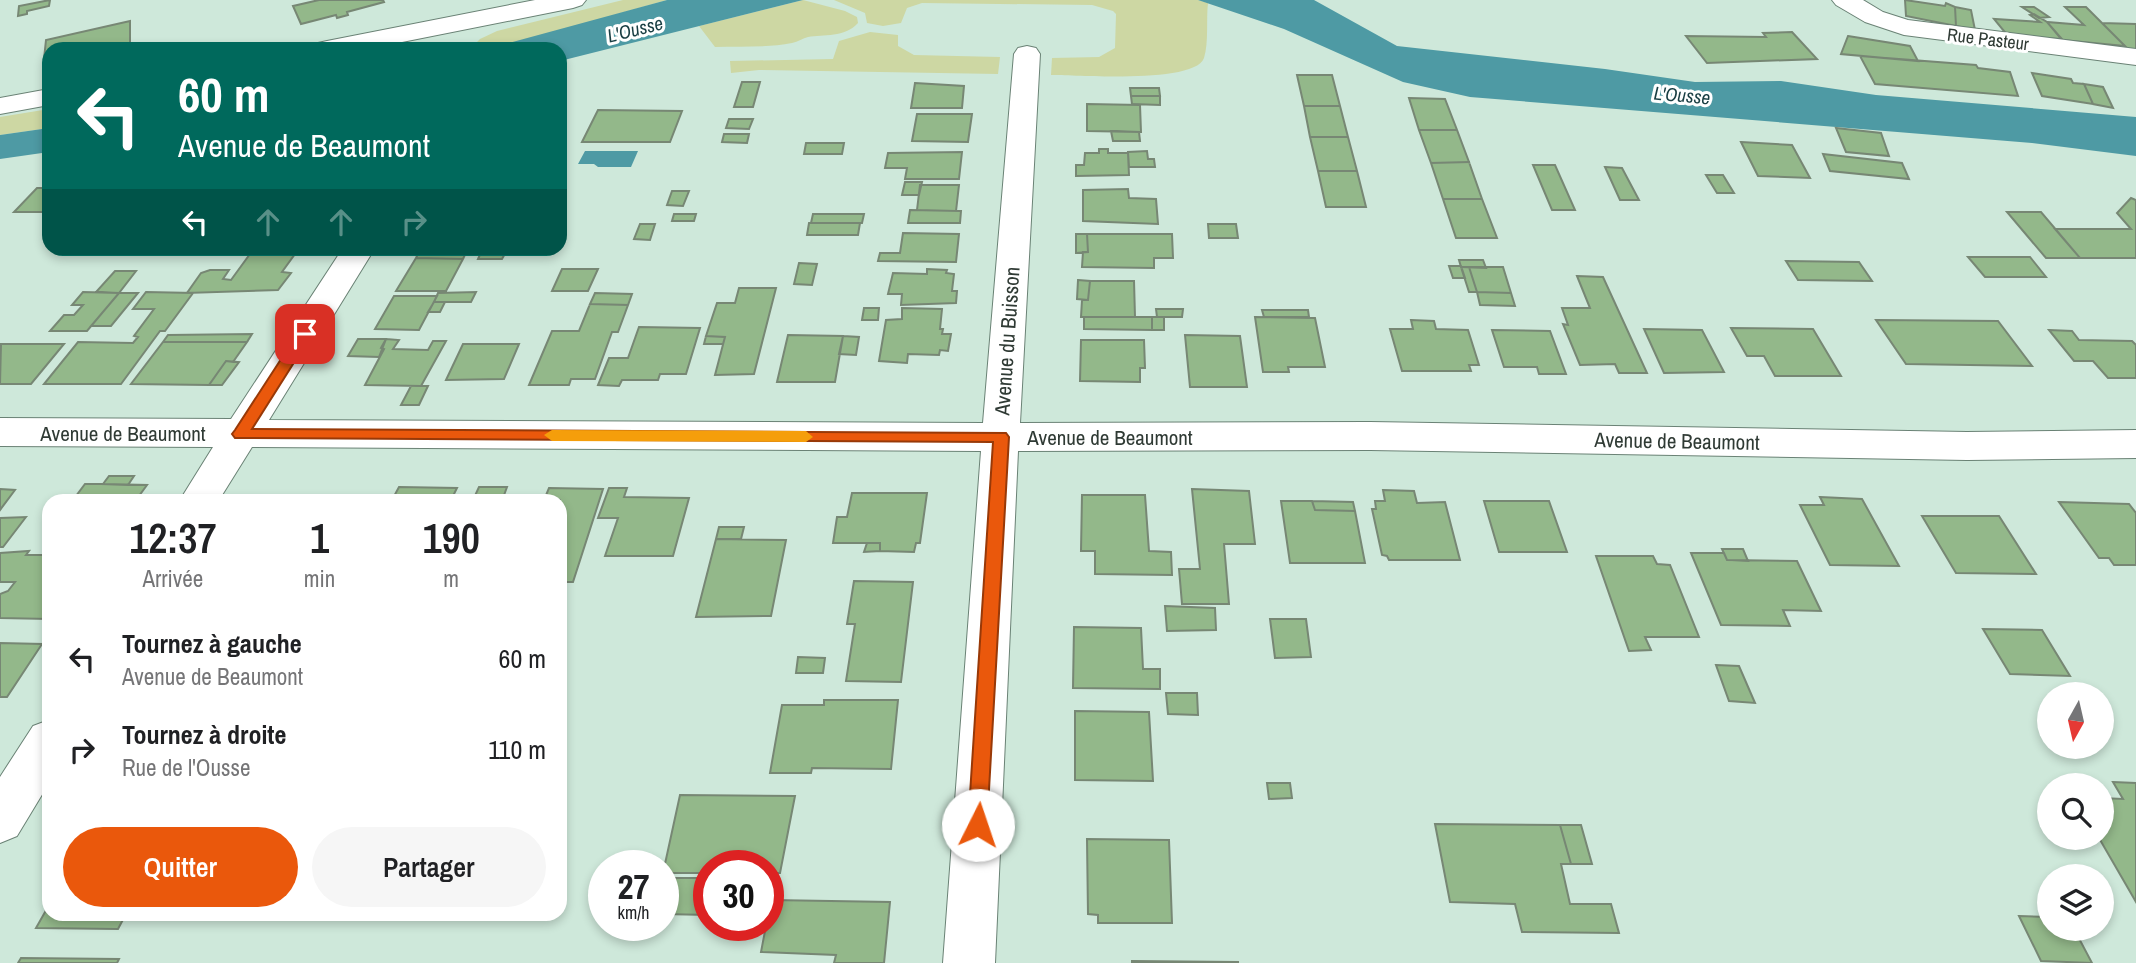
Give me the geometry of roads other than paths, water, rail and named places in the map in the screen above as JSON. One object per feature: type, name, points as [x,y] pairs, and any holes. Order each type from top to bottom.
[{"type":"street","points":[[407,42],[441,39],[573,0]]},
{"type":"street","name":"Rue Pasteur","points":[[1845,0],[1874,17],[1904,27],[2136,57]]},
{"type":"street","name":"Avenue du Buisson","points":[[970,963],[1027,54]]},
{"type":"street","points":[[0,106],[42,98]]},
{"type":"street","points":[[203,494],[354,256]]},
{"type":"street","name":"Avenue de Beaumont","points":[[0,432],[1370,436],[1967,446],[2136,444]]},
{"type":"street","points":[[0,820],[42,752]]},
{"type":"water","name":"L'Ousse","points":[[667,0],[803,0],[567,59],[567,42],[513,42]]},
{"type":"water","name":"L'Ousse","points":[[1198,0],[1314,0],[1397,46],[1605,69],[1695,82],[1781,81],[1876,95],[2136,117],[2136,156],[2032,143],[1470,97],[1403,82],[1284,29]]},
{"type":"water","points":[[42,129],[42,153],[0,159],[0,135]]},
{"type":"water","points":[[585,151],[638,151],[631,167],[598,167],[594,164],[578,164]]}]
